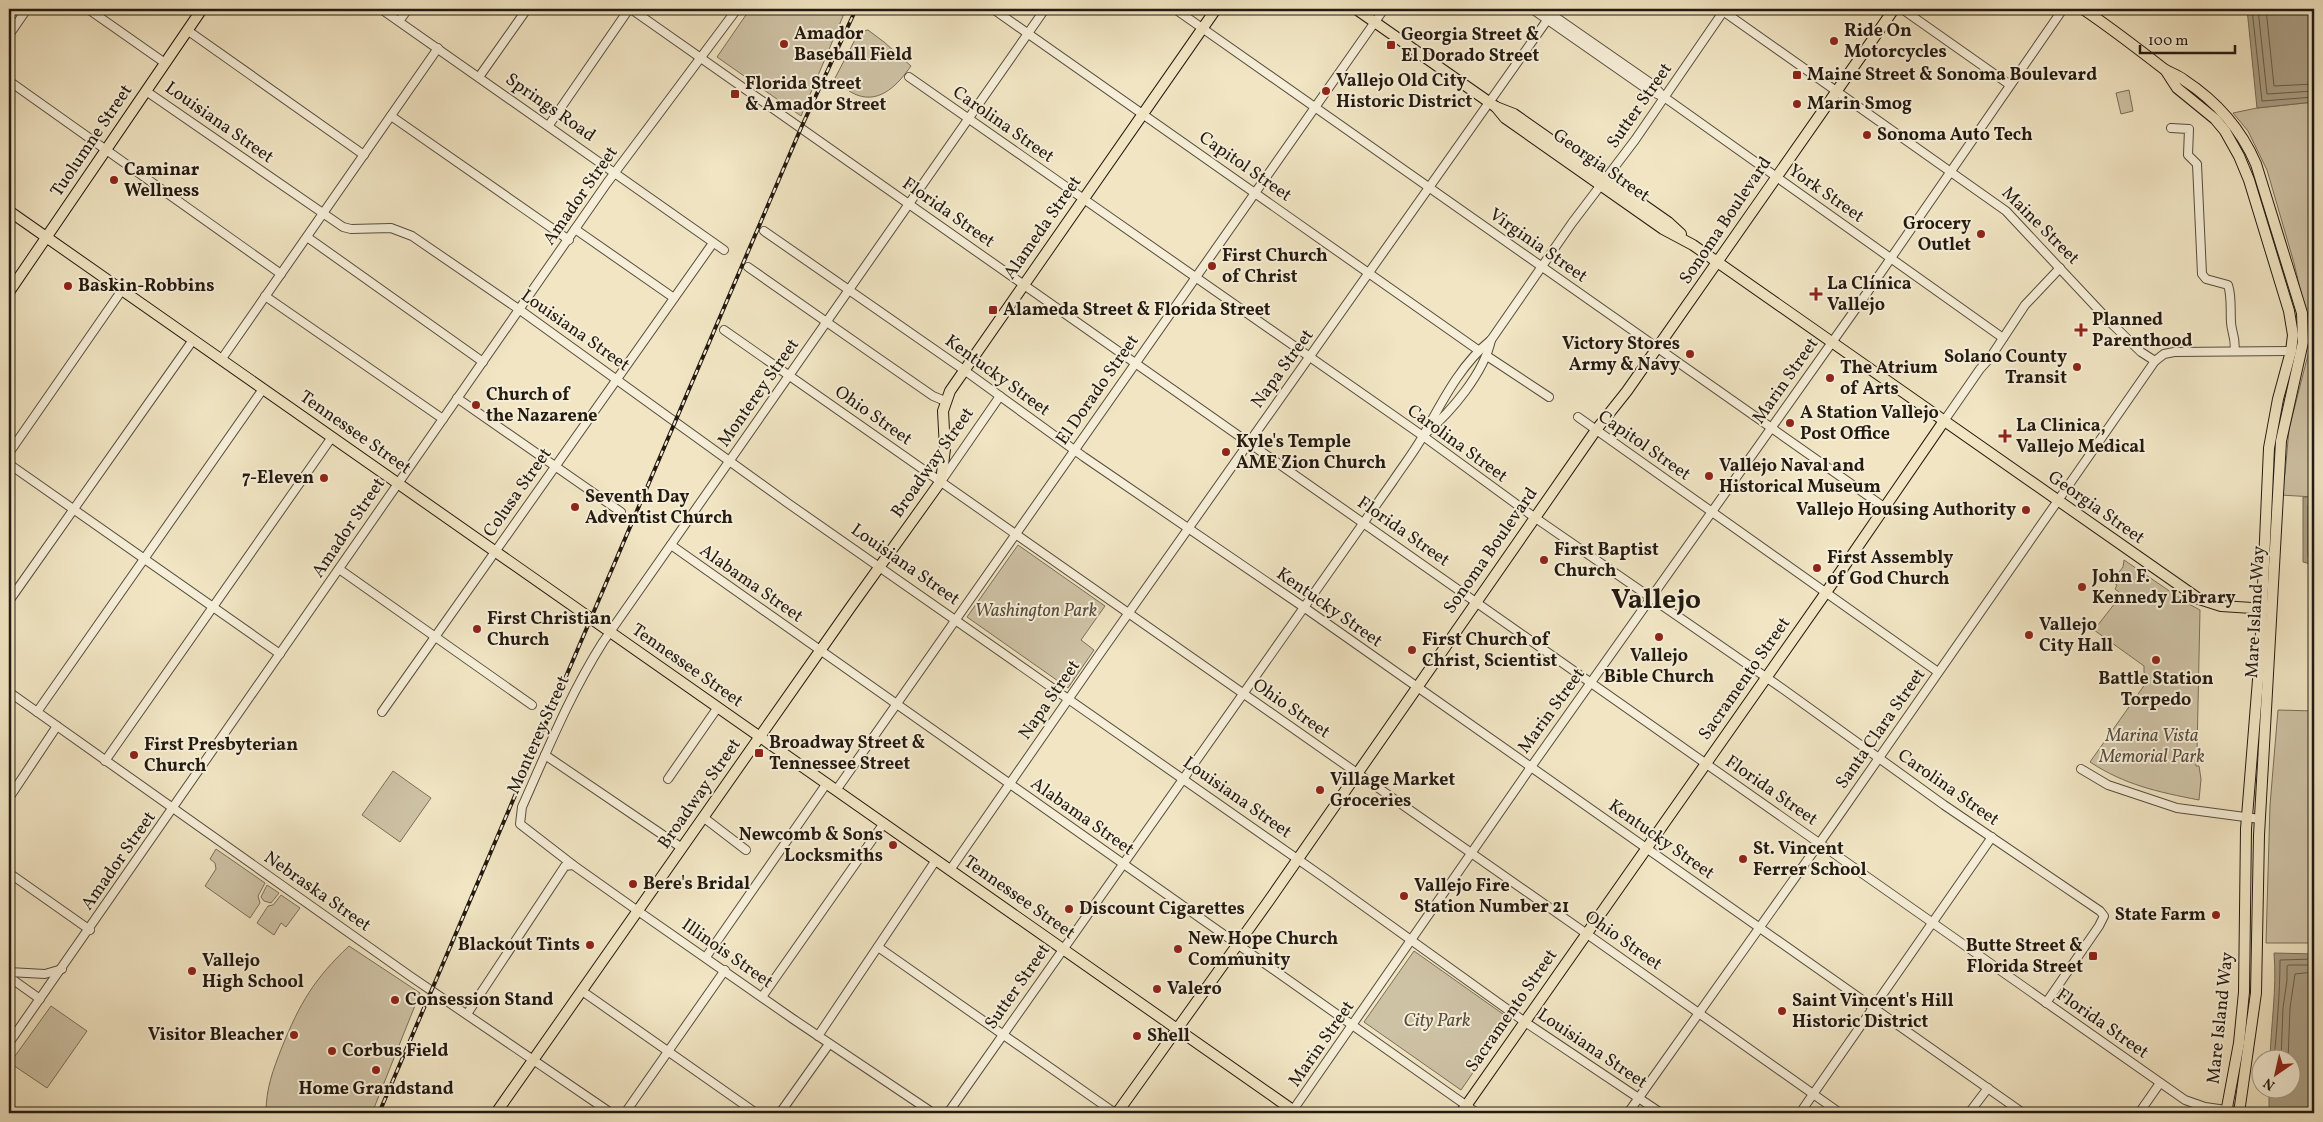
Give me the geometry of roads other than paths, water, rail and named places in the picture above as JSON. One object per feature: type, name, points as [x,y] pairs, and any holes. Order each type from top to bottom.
[{"type":"main road","name":"Tuolumne Street","points":[[9,292],[202,9]]},
{"type":"main road","name":"Alameda Street","points":[[941,481],[944,462],[943,411],[945,401],[964,370],[1216,9]]},
{"type":"main road","name":"Georgia Street","points":[[1356,9],[1493,104],[1514,114],[1604,182],[1668,222],[1693,245],[2199,599],[2221,606],[2273,608]]},
{"type":"main road","name":"Sonoma Boulevard","points":[[1116,1113],[1238,944],[1534,517],[1596,430],[1621,399],[1894,9]]},
{"type":"main road","points":[[2084,9],[2166,70]]},
{"type":"main road","name":"Mare Island Way","points":[[2166,70],[2184,79],[2209,99],[2234,125],[2256,164],[2302,313],[2302,352],[2281,441],[2260,819],[2256,993],[2239,1113]]},
{"type":"main road","name":"Mare Island Way","points":[[2166,70],[2177,88],[2201,107],[2225,132],[2249,180],[2289,312],[2293,335],[2269,448],[2257,701],[2247,818],[2244,992],[2239,1043],[2226,1112]]},
{"type":"main road","name":"Tennessee Street","points":[[9,211],[1064,948],[1294,1112]]},
{"type":"main road","points":[[2291,351],[2302,352]]},
{"type":"main road","name":"Sacramento Street","points":[[1463,1109],[1765,677],[1826,593],[1944,421]]},
{"type":"main road","name":"Broadway Street","points":[[496,1113],[941,481]]},
{"type":"street","points":[[9,35],[27,9]]},
{"type":"street","name":"Louisiana Street","points":[[88,9],[165,63]]},
{"type":"street","name":"Springs Road","points":[[381,9],[724,250]]},
{"type":"street","points":[[399,21],[408,9]]},
{"type":"street","points":[[479,77],[526,9]]},
{"type":"street","points":[[549,126],[630,9]]},
{"type":"street","name":"Florida Street","points":[[630,9],[2160,1083],[2185,1100],[2226,1112],[2239,1113]]},
{"type":"street","name":"Amador Street","points":[[9,1043],[90,930],[442,419],[615,172],[738,9]]},
{"type":"street","name":"Capitol Street","points":[[993,9],[1478,350]]},
{"type":"street","name":"Monterey Street","points":[[522,808],[582,675],[610,631],[1045,9]]},
{"type":"street","name":"Virginia Street","points":[[1175,9],[1884,507]]},
{"type":"street","name":"El Dorado Street","points":[[836,789],[1384,9]]},
{"type":"street","name":"York Street","points":[[1532,9],[1551,14],[1648,90],[1664,97],[2004,338]]},
{"type":"street","points":[[1544,9],[1551,14]]},
{"type":"street","points":[[1902,9],[2010,85]]},
{"type":"street","name":"Marin Street","points":[[1294,1112],[1531,767],[1891,258],[2063,9]]},
{"type":"street","name":"Maine Street","points":[[1723,10],[2006,211],[2116,329],[2141,352],[2156,361]]},
{"type":"street","name":"Sutter Street","points":[[948,1113],[1363,523],[1423,436],[1432,415],[1448,390],[1478,350],[1491,340],[1664,97],[1723,10]]},
{"type":"street","name":"Napa Street","points":[[950,870],[1069,698],[1370,273],[1493,104],[1551,14]]},
{"type":"street","points":[[187,30],[364,155]]},
{"type":"street","points":[[221,360],[438,48]]},
{"type":"street","name":"Carolina Street","points":[[909,78],[1423,436],[1534,517],[2100,911],[2104,916],[2099,926],[2046,1003]]},
{"type":"street","points":[[9,80],[281,274]]},
{"type":"street","name":"Louisiana Street","points":[[146,91],[343,227],[351,229],[391,228],[412,236],[520,310],[880,566],[1183,778],[1525,1022],[1661,1113]]},
{"type":"street","points":[[391,116],[568,240]]},
{"type":"street","points":[[2171,128],[2189,129],[2188,155],[2197,164],[2202,274],[2206,279],[2228,285],[2232,299],[2232,328],[2234,330],[2235,351]]},
{"type":"street","points":[[575,229],[674,298]]},
{"type":"street","name":"Kentucky Street","points":[[764,231],[2023,1113]]},
{"type":"street","points":[[307,237],[483,362]]},
{"type":"street","name":"Colusa Street","points":[[382,712],[714,243]]},
{"type":"street","points":[[748,267],[933,396],[945,401]]},
{"type":"street","name":"Sacramento Street","points":[[1944,421],[2031,298],[2060,268]]},
{"type":"street","points":[[9,453],[122,290]]},
{"type":"street","points":[[266,296],[442,419]]},
{"type":"street","name":"Ohio Street","points":[[724,330],[1016,533],[1840,1113]]},
{"type":"street","points":[[9,601],[193,340]]},
{"type":"street","name":"Sutter Street","points":[[1423,436],[1442,420],[1487,356],[1491,340]]},
{"type":"street","points":[[2156,361],[2164,354],[2174,352],[2291,351]]},
{"type":"street","points":[[1487,356],[1549,397]]},
{"type":"street","name":"Santa Clara Street","points":[[1628,1113],[1819,844],[2156,361]]},
{"type":"street","points":[[37,712],[263,389]]},
{"type":"street","name":"Broadway Street","points":[[941,481],[1000,396]]},
{"type":"street","points":[[457,398],[621,512]]},
{"type":"street","name":"Capitol Street","points":[[1578,418],[1938,672]]},
{"type":"street","points":[[105,761],[332,437]]},
{"type":"street","points":[[9,464],[280,654]]},
{"type":"street","name":"Alabama Street","points":[[671,545],[895,705],[1353,1025],[1463,1109],[1477,1113]]},
{"type":"street","points":[[339,570],[532,705]]},
{"type":"street","name":"Nebraska Street","points":[[9,692],[173,809],[611,1113]]},
{"type":"street","points":[[668,779],[718,708]]},
{"type":"street","points":[[9,798],[57,726]]},
{"type":"street","points":[[545,755],[682,848]]},
{"type":"street","points":[[2081,769],[2108,785],[2133,795],[2177,808],[2260,819]]},
{"type":"street","points":[[706,957],[828,783]]},
{"type":"street","name":"Illinois Street","points":[[522,808],[520,824],[523,828],[829,1044],[933,1113]]},
{"type":"street","points":[[703,817],[746,850]]},
{"type":"street","points":[[762,997],[884,822]]},
{"type":"street","points":[[1800,1113],[1992,837]]},
{"type":"street","points":[[818,1036],[936,860]]},
{"type":"street","points":[[467,1014],[565,866],[573,865]]},
{"type":"street","points":[[9,872],[90,930]]},
{"type":"street","points":[[878,947],[1116,1113]]},
{"type":"street","points":[[9,972],[45,974],[62,969]]},
{"type":"street","points":[[625,1113],[725,970]]},
{"type":"street","points":[[9,977],[40,999]]},
{"type":"street","points":[[582,991],[756,1113]]},
{"type":"street","points":[[780,1113],[829,1044]]},
{"type":"street","points":[[2138,1113],[2160,1083]]},
{"type":"street","points":[[1969,1113],[1988,1088]]},
{"type":"water","points":[[2247,9],[2314,9],[2314,102],[2257,108]]},
{"type":"water","points":[[2303,497],[2314,497],[2314,565],[2303,562]]},
{"type":"water","points":[[2274,953],[2314,954],[2314,1113],[2269,1113],[2269,1100],[2300,1100],[2300,1050],[2271,1050]]},
{"type":"railway","points":[[379,1113],[801,128],[856,9]]},
{"type":"place","name":"Ride On Motorcycles","points":[[1834,41]]},
{"type":"place","name":"Amador Baseball Field","points":[[784,44]]},
{"type":"place","name":"Georgia Street & El Dorado Street","points":[[1391,45]]},
{"type":"place","name":"Maine Street & Sonoma Boulevard","points":[[1797,75]]},
{"type":"place","name":"Vallejo Old City Historic District","points":[[1326,91]]},
{"type":"place","name":"Florida Street & Amador Street","points":[[735,94]]},
{"type":"place","name":"Marin Smog","points":[[1797,104]]},
{"type":"place","name":"Sonoma Auto Tech","points":[[1867,135]]},
{"type":"place","name":"Caminar Wellness","points":[[114,180]]},
{"type":"place","name":"Grocery Outlet","points":[[1981,234]]},
{"type":"place","name":"First Church of Christ","points":[[1212,266]]},
{"type":"place","name":"Baskin-Robbins","points":[[68,286]]},
{"type":"place","name":"La Clínica Vallejo","points":[[1816,294]]},
{"type":"place","name":"Alameda Street & Florida Street","points":[[993,310]]},
{"type":"place","name":"Planned Parenthood","points":[[2081,330]]},
{"type":"place","name":"Victory Stores Army & Navy","points":[[1690,354]]},
{"type":"place","name":"Solano County Transit","points":[[2077,367]]},
{"type":"place","name":"The Atrium of Arts","points":[[1830,378]]},
{"type":"place","name":"Church of the Nazarene","points":[[476,405]]},
{"type":"place","name":"A Station Vallejo Post Office","points":[[1790,423]]},
{"type":"place","name":"La Clinica, Vallejo Medical","points":[[2005,436]]},
{"type":"place","name":"Kyle's Temple AME Zion Church","points":[[1226,452]]},
{"type":"place","name":"Vallejo Naval and Historical Museum","points":[[1709,476]]},
{"type":"place","name":"7-Eleven","points":[[324,478]]},
{"type":"place","name":"Seventh Day Adventist Church","points":[[575,507]]},
{"type":"place","name":"Vallejo Housing Authority","points":[[2026,510]]},
{"type":"place","name":"First Baptist Church","points":[[1544,560]]},
{"type":"place","name":"First Assembly of God Church","points":[[1817,568]]},
{"type":"place","name":"John F. Kennedy Library","points":[[2082,587]]},
{"type":"place","name":"First Christian Church","points":[[477,629]]},
{"type":"place","name":"Vallejo City Hall","points":[[2029,635]]},
{"type":"place","name":"Vallejo Bible Church","points":[[1659,637]]},
{"type":"place","name":"First Church of Christ, Scientist","points":[[1412,650]]},
{"type":"place","name":"Battle Station Torpedo","points":[[2156,660]]},
{"type":"place","name":"Broadway Street & Tennessee Street","points":[[759,753]]},
{"type":"place","name":"First Presbyterian Church","points":[[134,755]]},
{"type":"place","name":"Village Market Groceries","points":[[1320,790]]},
{"type":"place","name":"Newcomb & Sons Locksmiths","points":[[893,845]]},
{"type":"place","name":"St. Vincent Ferrer School","points":[[1743,859]]},
{"type":"place","name":"Bere's Bridal","points":[[633,884]]},
{"type":"place","name":"Vallejo Fire Station Number 21","points":[[1404,896]]},
{"type":"place","name":"Discount Cigarettes","points":[[1069,909]]},
{"type":"place","name":"State Farm","points":[[2216,915]]},
{"type":"place","name":"Blackout Tints","points":[[590,945]]},
{"type":"place","name":"New Hope Church Community","points":[[1178,949]]},
{"type":"place","name":"Butte Street & Florida Street","points":[[2093,956]]},
{"type":"place","name":"Vallejo High School","points":[[192,971]]},
{"type":"place","name":"Valero","points":[[1157,989]]},
{"type":"place","name":"Consession Stand","points":[[395,1000]]},
{"type":"place","name":"Saint Vincent's Hill Historic District","points":[[1782,1011]]},
{"type":"place","name":"Visitor Bleacher","points":[[294,1035]]},
{"type":"place","name":"Shell","points":[[1137,1036]]},
{"type":"place","name":"Corbus Field","points":[[332,1051]]},
{"type":"place","name":"Home Grandstand","points":[[376,1070]]},
{"type":"district","name":"Vallejo","points":[[1656,600]]},
{"type":"park label","name":"Washington Park","points":[[1036,611]]},
{"type":"park label","name":"Marina Vista Memorial Park","points":[[2152,746]]},
{"type":"park label","name":"City Park","points":[[1437,1021]]}]
